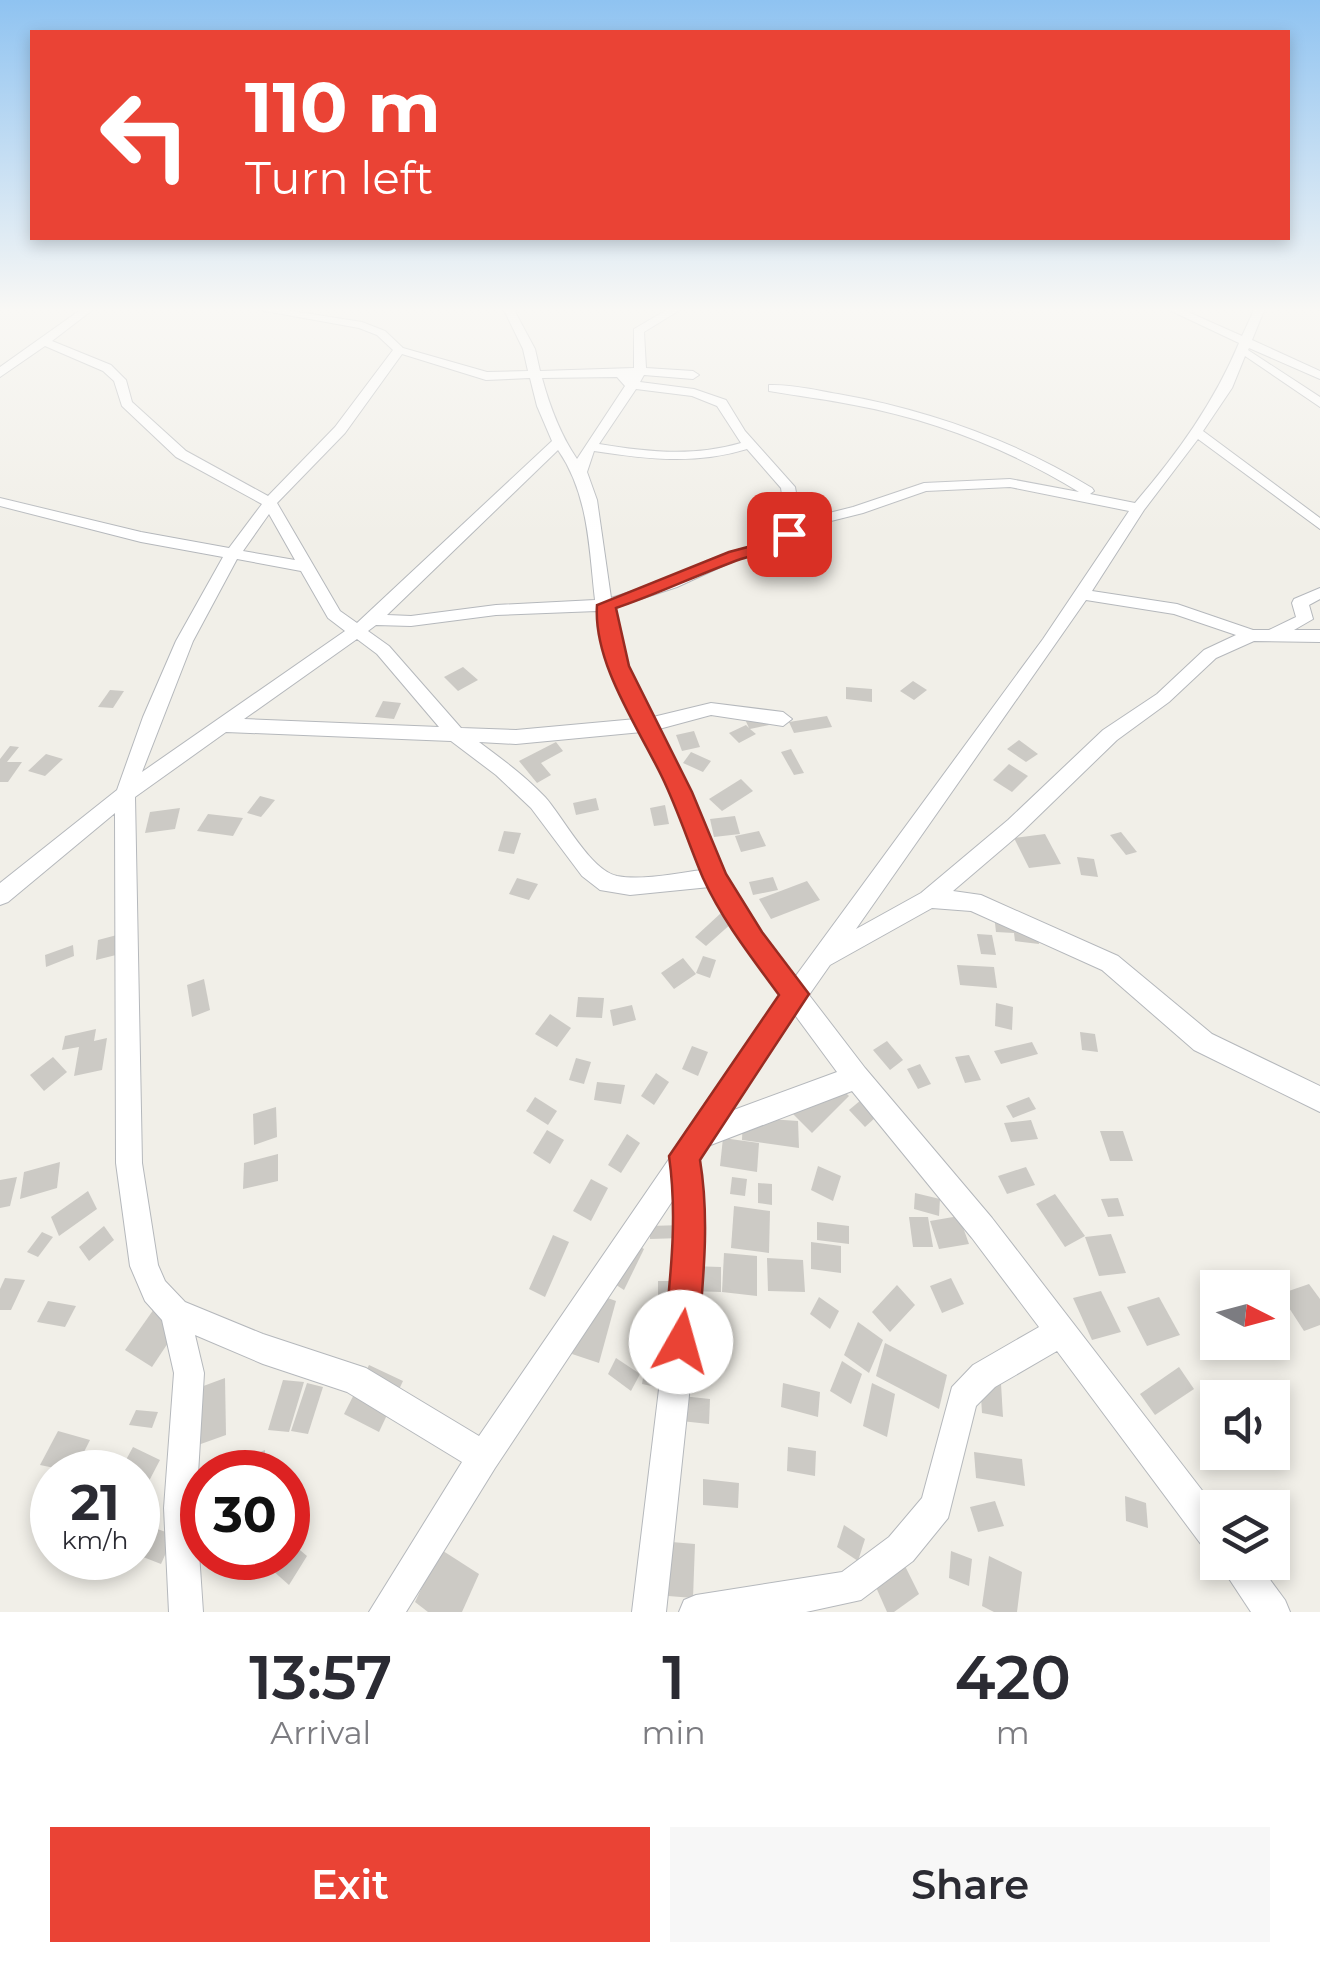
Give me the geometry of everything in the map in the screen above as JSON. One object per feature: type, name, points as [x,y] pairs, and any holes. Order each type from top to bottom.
[{"type":"street","points":[[121,383],[126,403],[181,454],[270,504],[334,614],[383,650],[457,736],[529,794],[589,870],[608,884],[669,885],[716,878]]},
{"type":"street","points":[[374,383],[339,430],[270,504],[235,554],[180,647],[125,794],[129,1163],[144,1266],[155,1291],[175,1312],[354,1379],[484,1457]]},
{"type":"street","points":[[538,383],[543,406],[559,442],[580,472],[590,500],[606,619],[619,666],[716,878],[753,940],[856,1077],[982,1228],[1200,1515]]},
{"type":"street","points":[[580,472],[590,446],[611,420],[624,383]]},
{"type":"street","points":[[644,383],[716,399],[788,487],[795,528]]},
{"type":"street","points":[[386,1612],[484,1457],[795,994],[1228,383]]},
{"type":"street","points":[[1295,383],[1320,402]]},
{"type":"street","points":[[773,388],[852,399],[961,426],[1060,474],[1097,497]]},
{"type":"street","points":[[1196,432],[1320,524]]},
{"type":"street","points":[[0,896],[125,794],[372,620],[559,442]]},
{"type":"street","points":[[590,446],[686,458],[713,457],[751,444]]},
{"type":"street","points":[[372,620],[411,621],[496,610],[606,605],[671,584],[735,555],[765,548],[795,528],[924,487],[1010,482],[1138,508]]},
{"type":"street","points":[[0,502],[142,538],[307,567]]},
{"type":"street","points":[[820,960],[929,900],[1015,826],[1110,735],[1163,698],[1210,654],[1305,618],[1300,603],[1320,593]]},
{"type":"street","points":[[1081,594],[1177,609],[1262,634],[1320,636]]},
{"type":"street","points":[[220,724],[516,737],[648,725],[710,710],[783,719]]},
{"type":"street","points":[[929,900],[973,902],[1080,947],[1110,963],[1203,1042],[1320,1099]]},
{"type":"street","points":[[691,1147],[856,1077]]},
{"type":"street","points":[[649,1612],[670,1408],[686,1308],[691,1147]]},
{"type":"street","points":[[175,1312],[190,1373],[180,1508],[186,1612]]},
{"type":"street","points":[[696,1612],[849,1588],[901,1549],[936,1506],[963,1398],[984,1376],[1060,1332]]},
{"type":"street","points":[[1249,1580],[1273,1612]]},
{"type":"building","points":[[463,667],[478,680],[458,691],[444,677]]},
{"type":"building","points":[[913,681],[927,690],[914,700],[900,691]]},
{"type":"building","points":[[846,687],[872,689],[872,702],[846,699]]},
{"type":"building","points":[[110,690],[124,691],[113,708],[98,707]]},
{"type":"building","points":[[383,701],[401,703],[394,719],[375,717]]},
{"type":"building","points":[[762,712],[769,725],[750,729],[756,734],[739,743],[729,733],[746,725],[749,728],[743,715]]},
{"type":"building","points":[[827,716],[832,727],[794,733],[789,722]]},
{"type":"building","points":[[694,731],[700,747],[682,751],[676,735]]},
{"type":"building","points":[[1019,740],[1038,754],[1026,762],[1007,749]]},
{"type":"building","points":[[556,742],[563,751],[541,763],[551,775],[537,783],[519,761]]},
{"type":"building","points":[[10,746],[19,747],[7,762],[22,762],[8,782],[0,782],[0,759]]},
{"type":"building","points":[[791,749],[804,773],[794,775],[781,752]]},
{"type":"building","points":[[691,752],[711,761],[703,772],[683,763]]},
{"type":"building","points":[[46,754],[63,759],[45,776],[28,771]]},
{"type":"building","points":[[1009,764],[1028,776],[1012,792],[993,780]]},
{"type":"building","points":[[741,779],[753,791],[722,811],[709,799]]},
{"type":"building","points":[[260,796],[275,800],[261,817],[247,813]]},
{"type":"building","points":[[596,798],[599,810],[576,815],[573,803]]},
{"type":"building","points":[[665,805],[669,824],[654,826],[650,808]]},
{"type":"building","points":[[180,808],[175,829],[145,833],[150,812]]},
{"type":"building","points":[[208,814],[243,818],[233,836],[197,831]]},
{"type":"building","points":[[735,816],[740,834],[714,837],[710,819]]},
{"type":"building","points":[[504,831],[521,833],[514,854],[498,851]]},
{"type":"building","points":[[759,831],[766,846],[741,852],[735,836]]},
{"type":"building","points":[[1121,832],[1137,852],[1126,855],[1110,835]]},
{"type":"building","points":[[1045,834],[1061,864],[1029,868],[1014,838]]},
{"type":"building","points":[[1077,857],[1094,859],[1098,877],[1081,875]]},
{"type":"building","points":[[773,877],[778,890],[753,895],[749,882]]},
{"type":"building","points":[[517,878],[538,884],[529,900],[509,894]]},
{"type":"building","points":[[807,881],[820,900],[771,919],[759,899]]},
{"type":"building","points":[[993,906],[1037,926],[1039,944],[1015,941],[1014,933],[996,932]]},
{"type":"building","points":[[721,913],[732,923],[706,946],[695,937]]},
{"type":"building","points":[[977,934],[992,935],[996,955],[981,954]]},
{"type":"building","points":[[117,935],[116,955],[96,960],[98,940]]},
{"type":"building","points":[[73,945],[74,956],[46,967],[45,955]]},
{"type":"building","points":[[703,956],[716,960],[710,978],[696,973]]},
{"type":"building","points":[[683,958],[696,974],[674,989],[661,973]]},
{"type":"building","points":[[957,965],[994,967],[997,988],[960,985]]},
{"type":"building","points":[[204,979],[210,1010],[192,1017],[187,985]]},
{"type":"building","points":[[578,997],[604,998],[602,1018],[576,1017]]},
{"type":"building","points":[[996,1003],[1013,1007],[1012,1030],[995,1026]]},
{"type":"building","points":[[632,1005],[636,1020],[613,1026],[610,1010]]},
{"type":"building","points":[[550,1014],[571,1028],[557,1047],[535,1034]]},
{"type":"building","points":[[96,1029],[94,1041],[107,1038],[102,1070],[74,1076],[79,1047],[62,1050],[65,1036]]},
{"type":"building","points":[[1080,1032],[1095,1034],[1098,1052],[1082,1050]]},
{"type":"building","points":[[887,1041],[903,1060],[890,1070],[873,1050]]},
{"type":"building","points":[[1032,1042],[1038,1054],[1001,1064],[994,1051]]},
{"type":"building","points":[[692,1046],[708,1052],[698,1076],[682,1069]]},
{"type":"building","points":[[969,1055],[981,1080],[965,1083],[955,1057]]},
{"type":"building","points":[[53,1057],[67,1072],[44,1091],[30,1075]]},
{"type":"building","points":[[576,1058],[591,1062],[584,1084],[569,1080]]},
{"type":"building","points":[[920,1064],[931,1084],[918,1089],[907,1069]]},
{"type":"building","points":[[656,1073],[669,1082],[654,1105],[641,1096]]},
{"type":"building","points":[[827,1075],[849,1096],[812,1133],[790,1111]]},
{"type":"building","points":[[597,1082],[625,1085],[621,1104],[594,1100]]},
{"type":"building","points":[[535,1097],[557,1111],[548,1125],[526,1111]]},
{"type":"building","points":[[1029,1097],[1036,1109],[1013,1118],[1006,1106]]},
{"type":"building","points":[[861,1100],[876,1117],[865,1127],[849,1110]]},
{"type":"building","points":[[276,1107],[277,1137],[254,1145],[253,1114]]},
{"type":"building","points":[[743,1117],[798,1121],[799,1148],[742,1140]]},
{"type":"building","points":[[1031,1120],[1038,1139],[1011,1142],[1004,1123]]},
{"type":"building","points":[[547,1130],[564,1140],[550,1164],[533,1153]]},
{"type":"building","points":[[1100,1131],[1123,1131],[1133,1161],[1110,1161]]},
{"type":"building","points":[[627,1134],[640,1143],[621,1173],[608,1165]]},
{"type":"building","points":[[723,1138],[759,1143],[757,1172],[720,1166]]},
{"type":"building","points":[[278,1154],[278,1181],[243,1189],[244,1163]]},
{"type":"building","points":[[60,1162],[57,1188],[20,1199],[24,1172]]},
{"type":"building","points":[[818,1166],[841,1176],[833,1201],[811,1190]]},
{"type":"building","points":[[1026,1167],[1035,1185],[1007,1194],[998,1176]]},
{"type":"building","points":[[17,1177],[10,1206],[0,1208],[0,1180]]},
{"type":"building","points":[[732,1177],[747,1179],[745,1196],[730,1194]]},
{"type":"building","points":[[591,1179],[608,1188],[591,1221],[573,1211]]},
{"type":"building","points":[[758,1183],[772,1184],[772,1205],[758,1203]]},
{"type":"building","points":[[88,1191],[97,1209],[59,1236],[51,1217]]},
{"type":"building","points":[[915,1193],[940,1199],[939,1216],[914,1209]]},
{"type":"building","points":[[1055,1194],[1085,1236],[1065,1247],[1036,1204]]},
{"type":"building","points":[[1118,1198],[1124,1216],[1108,1217],[1101,1199]]},
{"type":"building","points":[[734,1206],[770,1211],[769,1253],[731,1248]]},
{"type":"building","points":[[959,1216],[969,1244],[939,1249],[930,1221]]},
{"type":"building","points":[[909,1217],[928,1217],[933,1247],[913,1247]]},
{"type":"building","points":[[817,1222],[849,1226],[849,1244],[817,1240]]},
{"type":"building","points":[[682,1225],[682,1238],[650,1239],[650,1226]]},
{"type":"building","points":[[104,1226],[114,1240],[89,1261],[79,1247]]},
{"type":"building","points":[[42,1232],[53,1237],[38,1257],[27,1252]]},
{"type":"building","points":[[1111,1234],[1126,1273],[1099,1276],[1085,1237]]},
{"type":"building","points":[[553,1235],[569,1242],[545,1297],[529,1289]]},
{"type":"building","points":[[631,1241],[644,1249],[624,1290],[610,1281]]},
{"type":"building","points":[[811,1242],[841,1246],[841,1273],[811,1269]]},
{"type":"building","points":[[724,1253],[757,1256],[757,1296],[722,1292]]},
{"type":"building","points":[[767,1258],[803,1260],[805,1292],[768,1291]]},
{"type":"building","points":[[691,1266],[721,1267],[721,1292],[691,1291]]},
{"type":"building","points":[[5,1278],[25,1280],[11,1310],[0,1310],[0,1289]]},
{"type":"building","points":[[951,1278],[964,1304],[942,1313],[930,1286]]},
{"type":"building","points":[[658,1281],[678,1281],[678,1302],[658,1301]]},
{"type":"building","points":[[1309,1284],[1320,1299],[1320,1325],[1304,1331],[1290,1309],[1290,1291]]},
{"type":"building","points":[[897,1285],[915,1305],[890,1332],[872,1312]]},
{"type":"building","points":[[1101,1291],[1121,1332],[1092,1340],[1073,1298]]},
{"type":"building","points":[[591,1292],[616,1301],[599,1363],[572,1354]]},
{"type":"building","points":[[819,1297],[839,1311],[830,1329],[810,1314]]},
{"type":"building","points":[[1159,1297],[1180,1335],[1147,1346],[1127,1307]]},
{"type":"building","points":[[48,1301],[76,1306],[65,1327],[37,1322]]},
{"type":"building","points":[[154,1309],[180,1325],[152,1367],[125,1350]]},
{"type":"building","points":[[858,1322],[883,1340],[869,1373],[844,1355]]},
{"type":"building","points":[[885,1343],[947,1375],[939,1409],[876,1376]]},
{"type":"building","points":[[616,1358],[640,1374],[631,1391],[608,1374]]},
{"type":"building","points":[[646,1360],[660,1363],[656,1387],[642,1384]]},
{"type":"building","points":[[842,1361],[862,1374],[851,1404],[830,1391]]},
{"type":"building","points":[[369,1365],[403,1381],[379,1432],[344,1414]]},
{"type":"building","points":[[1179,1367],[1194,1389],[1155,1415],[1140,1394]]},
{"type":"building","points":[[225,1378],[226,1435],[198,1445],[198,1388]]},
{"type":"building","points":[[283,1380],[304,1382],[289,1432],[268,1430]]},
{"type":"building","points":[[980,1380],[1001,1384],[1003,1417],[982,1413]]},
{"type":"building","points":[[307,1383],[323,1387],[308,1434],[291,1431]]},
{"type":"building","points":[[783,1383],[820,1392],[818,1417],[781,1407]]},
{"type":"building","points":[[872,1383],[895,1394],[887,1437],[863,1426]]},
{"type":"building","points":[[682,1396],[710,1399],[709,1424],[681,1421]]},
{"type":"building","points":[[136,1410],[158,1412],[152,1428],[129,1425]]},
{"type":"building","points":[[58,1431],[90,1440],[85,1450],[48,1450]]},
{"type":"building","points":[[788,1447],[816,1451],[815,1476],[787,1471]]},
{"type":"building","points":[[974,1452],[1022,1459],[1025,1486],[976,1478]]},
{"type":"building","points":[[703,1479],[739,1483],[738,1508],[703,1505]]},
{"type":"building","points":[[1125,1496],[1146,1503],[1148,1528],[1126,1521]]},
{"type":"building","points":[[995,1501],[1004,1526],[978,1532],[970,1507]]},
{"type":"building","points":[[844,1525],[865,1539],[858,1561],[837,1547]]},
{"type":"building","points":[[160,1530],[174,1535],[160,1564]]},
{"type":"building","points":[[660,1541],[695,1544],[693,1598],[656,1595]]},
{"type":"building","points":[[440,1549],[479,1574],[462,1612],[428,1612],[415,1602]]},
{"type":"building","points":[[951,1551],[972,1559],[969,1586],[949,1578]]},
{"type":"building","points":[[900,1556],[919,1594],[894,1612],[887,1612],[871,1576]]},
{"type":"building","points":[[989,1556],[1022,1572],[1017,1612],[994,1612],[982,1606]]},
{"type":"route","points":[[681,1342],[690,1246],[690,1192],[684,1156],[795,994],[753,940],[716,878],[681,792],[619,666],[606,605],[671,584],[735,555],[765,548],[789,534]]}]
